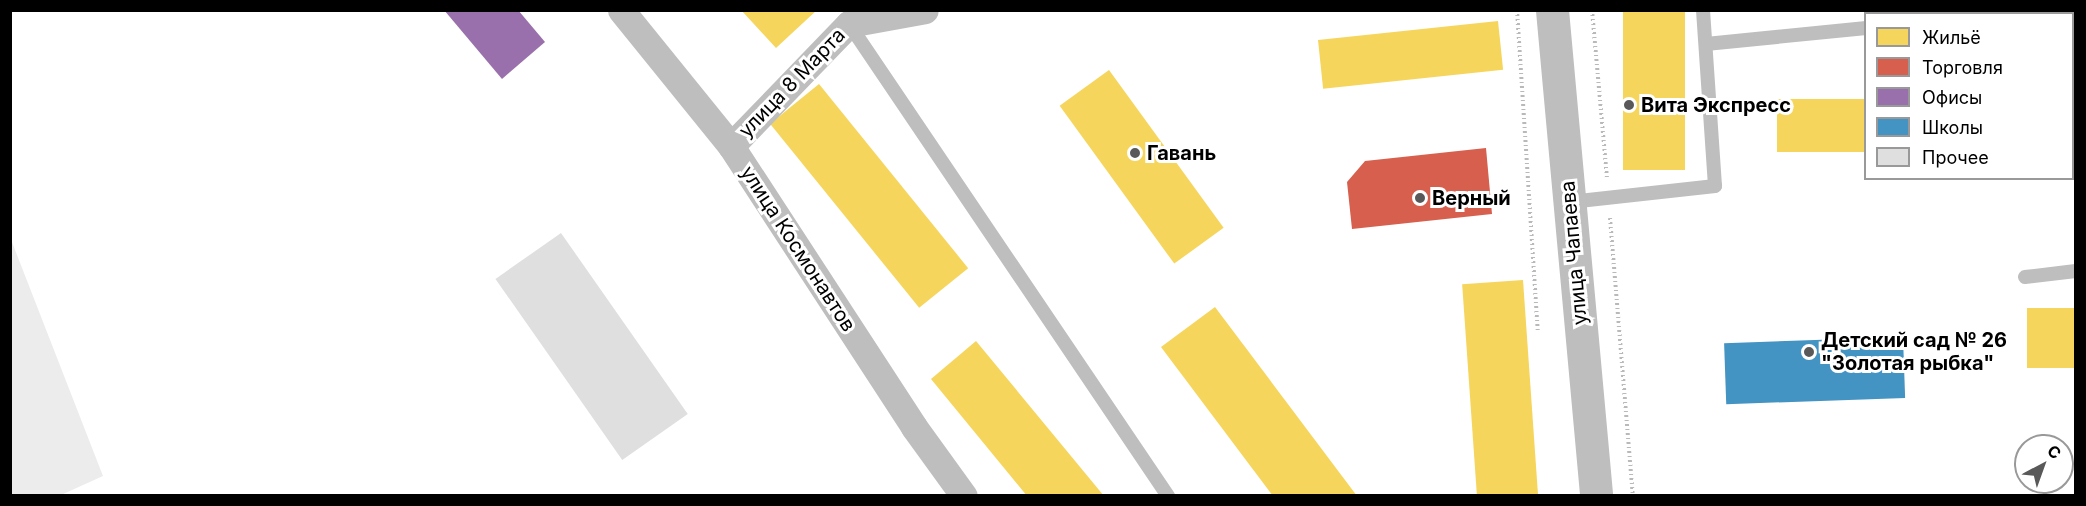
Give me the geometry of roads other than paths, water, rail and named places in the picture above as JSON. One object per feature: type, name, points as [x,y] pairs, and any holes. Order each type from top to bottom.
[{"type":"street","name":"улица Космонавтов","points":[[621,10],[731,146],[907,417],[964,495]]},
{"type":"street","name":"улица 8 Марта","points":[[731,146],[849,24],[925,10]]},
{"type":"street","name":"улица Чапаева","points":[[1552,10],[1596,495]]},
{"type":"lane","points":[[1570,202],[1715,186],[1703,10]]},
{"type":"lane","points":[[849,24],[1168,495]]},
{"type":"lane","points":[[1706,44],[1864,28]]},
{"type":"lane","points":[[2025,277],[2076,271]]},
{"type":"place","name":"Вита Экспресс","points":[[1629,105]]},
{"type":"place","name":"Гавань","points":[[1135,153]]},
{"type":"place","name":"Верный","points":[[1420,198]]},
{"type":"place","name":"Детский сад № 26 \"Золотая рыбка\"","points":[[1809,352]]}]
